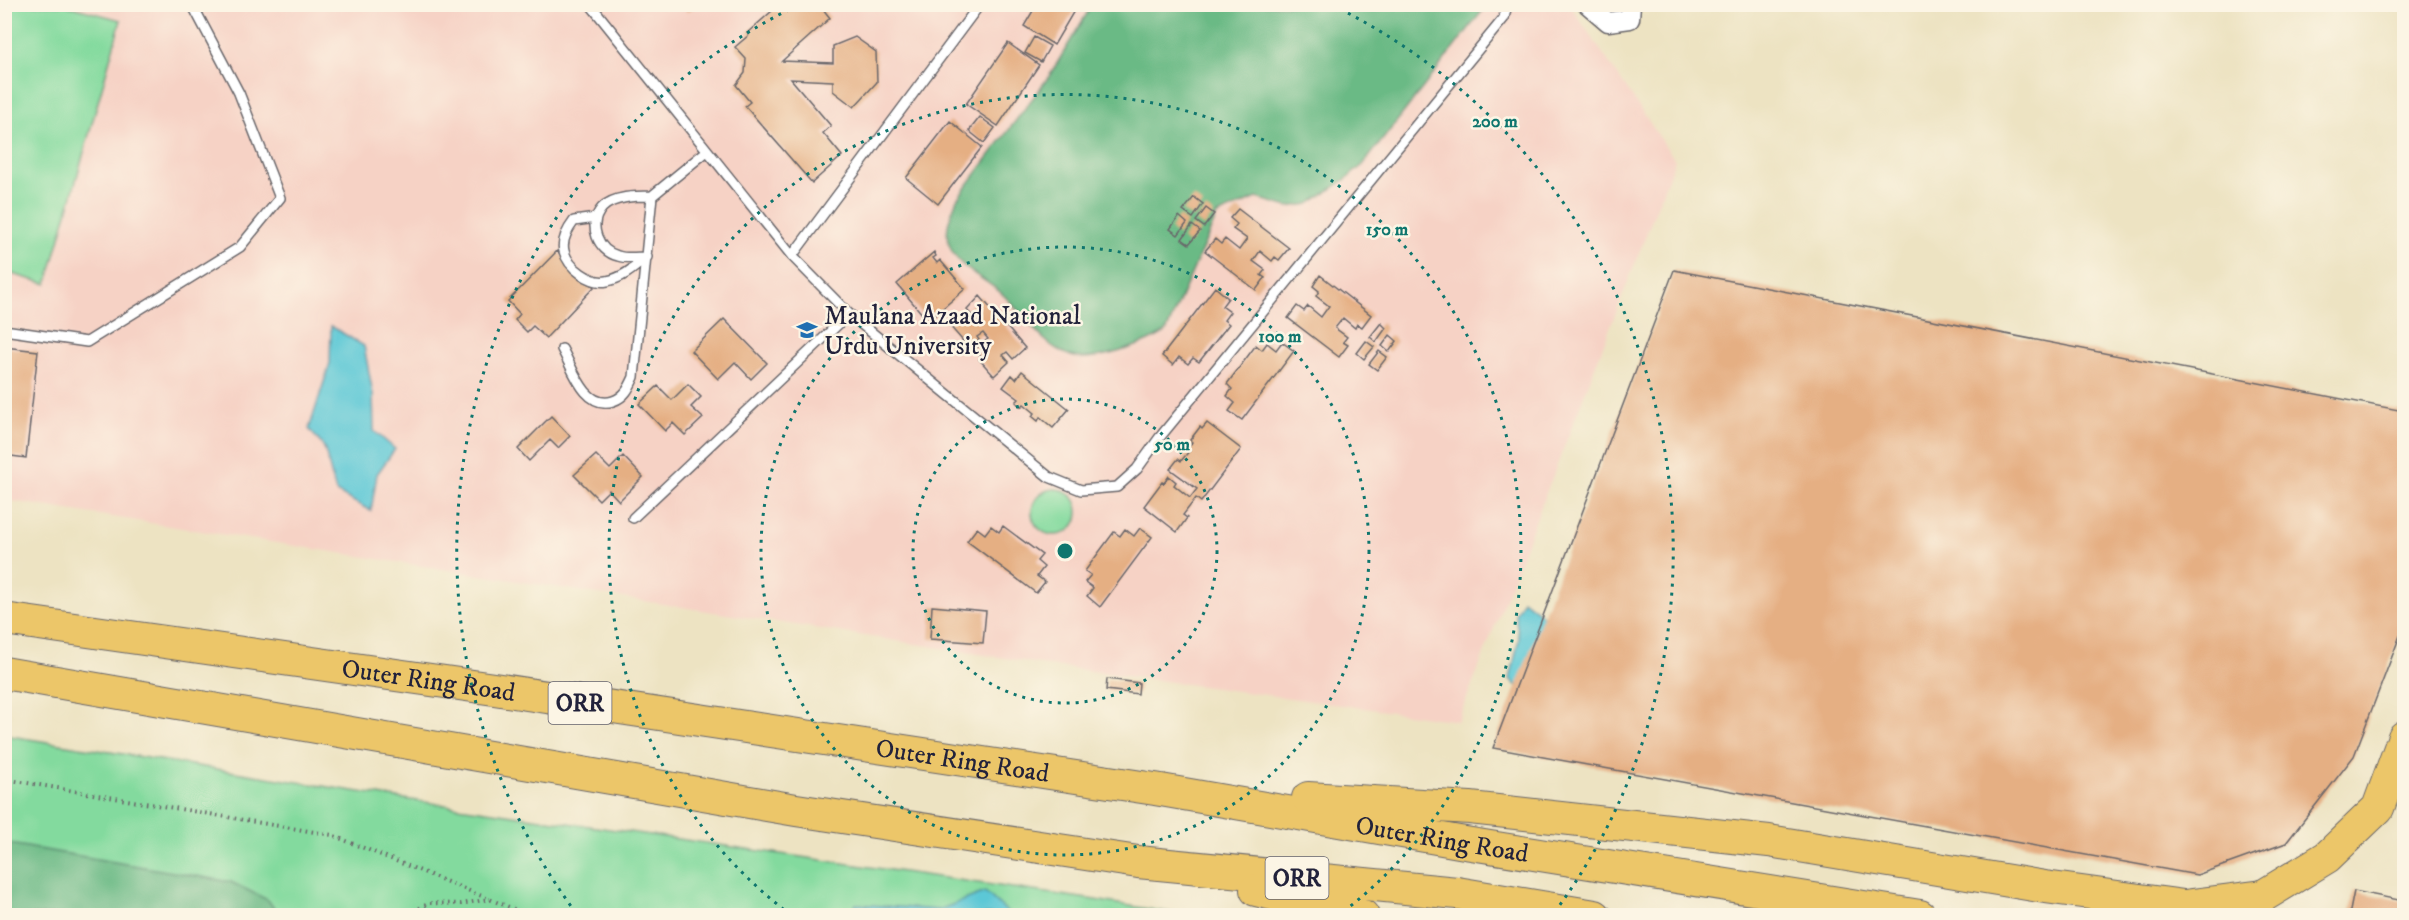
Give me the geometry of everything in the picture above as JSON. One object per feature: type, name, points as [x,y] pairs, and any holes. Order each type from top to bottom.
[{"type":"highway","name":"Outer Ring Road","points":[[4,619],[494,689],[1155,789],[1556,858],[1920,915]]},
{"type":"highway","name":"Outer Ring Road","points":[[4,673],[784,808],[1138,862],[1456,893],[1595,915]]},
{"type":"highway","name":"ORR","points":[[1155,789],[1470,808],[1769,841],[2184,906],[2263,896],[2327,857],[2378,808],[2404,737]]},
{"type":"highway","name":"ORR","points":[[1138,862],[1363,915]]},
{"type":"street","points":[[1587,4],[1608,22],[1630,19],[1630,4]]},
{"type":"lane","points":[[4,330],[87,342],[240,247],[280,198],[239,93],[192,4]]},
{"type":"lane","points":[[590,4],[792,256],[849,314],[1048,477],[1082,490],[1117,487],[1137,469],[1160,437],[1504,18],[1507,4]]},
{"type":"lane","points":[[792,256],[980,4]]},
{"type":"lane","points":[[647,257],[619,257],[604,249],[595,235],[596,219],[603,207],[611,203],[632,196],[652,196],[707,151]]},
{"type":"lane","points":[[562,349],[585,392],[593,401],[605,403],[616,400],[628,391],[634,377],[652,196]]},
{"type":"lane","points":[[596,219],[574,221],[567,230],[564,242],[564,251],[570,261],[590,279],[597,282],[617,279],[647,257]]},
{"type":"lane","points":[[633,518],[849,314]]},
{"type":"path","points":[[4,779],[332,835],[531,915]]},
{"type":"path","points":[[403,915],[430,903],[461,904],[491,899]]},
{"type":"shaded area","name":"Maulana Azaad National Urdu University","points":[[4,5],[1570,5],[1675,160],[1458,721],[1054,666],[5,500]]},
{"type":"green space","points":[[4,5],[65,5],[121,20],[47,284],[5,272]]},
{"type":"green space","points":[[1092,5],[1487,5],[1363,165],[1309,204],[1288,207],[1257,198],[1217,215],[1166,332],[1119,352],[1081,358],[1060,351],[1041,337],[1000,292],[959,261],[950,247],[947,235],[957,199],[1050,75]]},
{"type":"green space","points":[[1055,489],[1071,496],[1078,512],[1071,528],[1055,535],[1039,528],[1032,512],[1039,496]]},
{"type":"green space","points":[[4,735],[397,798],[1184,915],[5,915]]},
{"type":"green space","points":[[4,843],[231,882],[268,900],[279,915],[5,915]]},
{"type":"water","points":[[331,326],[364,346],[373,394],[374,431],[395,449],[377,474],[371,511],[336,492],[324,447],[309,429],[330,363]]},
{"type":"water","points":[[1523,600],[1554,624],[1528,697],[1510,679],[1519,639],[1515,614]]},
{"type":"water","points":[[985,892],[1011,915],[851,915],[856,904],[939,910]]},
{"type":"building","points":[[780,4],[819,4],[830,18],[782,61],[833,63],[833,46],[855,37],[876,52],[877,82],[854,107],[833,91],[833,81],[791,79],[831,126],[823,133],[842,156],[812,183],[745,106],[750,102],[736,85],[745,73],[746,59],[735,47],[749,35],[747,33]]},
{"type":"building","points":[[1037,4],[1078,4],[1054,45],[1024,26]]},
{"type":"building","points":[[682,5],[698,5],[687,12]]},
{"type":"building","points":[[1034,37],[1050,46],[1041,62],[1025,53]]},
{"type":"building","points":[[1008,43],[1039,65],[998,126],[966,104]]},
{"type":"building","points":[[980,117],[995,128],[984,143],[969,131]]},
{"type":"building","points":[[950,121],[982,147],[938,204],[906,178]]},
{"type":"building","points":[[1194,197],[1203,204],[1193,218],[1183,211]]},
{"type":"building","points":[[1206,208],[1214,214],[1204,227],[1196,221]]},
{"type":"building","points":[[1238,209],[1289,248],[1279,260],[1275,257],[1272,261],[1260,251],[1253,261],[1265,270],[1261,275],[1265,278],[1256,290],[1205,251],[1215,239],[1221,244],[1225,239],[1239,250],[1247,239],[1233,229],[1237,224],[1230,218]]},
{"type":"building","points":[[1179,216],[1187,223],[1178,235],[1170,229]]},
{"type":"building","points":[[1192,225],[1200,231],[1189,244],[1182,239]]},
{"type":"building","points":[[557,251],[594,287],[546,338],[533,326],[527,332],[515,320],[520,314],[508,301]]},
{"type":"building","points":[[934,252],[936,256],[933,258],[937,263],[940,260],[965,289],[928,321],[897,284]]},
{"type":"building","points":[[1674,270],[2404,411],[2404,625],[2354,756],[2286,843],[2197,875],[1493,748]]},
{"type":"building","points":[[1320,275],[1371,315],[1362,327],[1357,324],[1355,328],[1343,318],[1335,328],[1347,337],[1343,342],[1348,345],[1339,357],[1288,318],[1297,306],[1304,311],[1308,306],[1321,317],[1329,306],[1316,296],[1319,291],[1313,286]]},
{"type":"building","points":[[1215,287],[1228,298],[1222,306],[1230,312],[1224,320],[1229,324],[1199,362],[1193,358],[1188,364],[1179,357],[1173,365],[1162,356]]},
{"type":"building","points":[[980,296],[1025,348],[1013,359],[1007,352],[1003,355],[1009,362],[994,376],[979,359],[981,357],[975,349],[988,339],[983,333],[977,337],[979,340],[973,346],[966,339],[963,341],[948,324],[964,313],[969,320],[973,317],[967,310]]},
{"type":"building","points":[[724,319],[767,363],[751,379],[735,362],[718,379],[691,351]]},
{"type":"building","points":[[1381,323],[1386,328],[1376,342],[1370,337]]},
{"type":"building","points":[[1390,335],[1397,341],[1389,352],[1382,346]]},
{"type":"building","points":[[1366,341],[1374,347],[1364,359],[1357,353]]},
{"type":"building","points":[[1282,342],[1294,351],[1242,420],[1229,411],[1235,403],[1227,396],[1232,389],[1227,384],[1256,345],[1262,350],[1267,343],[1276,350]]},
{"type":"building","points":[[4,347],[38,351],[26,458],[4,455]]},
{"type":"building","points":[[1379,351],[1387,357],[1377,370],[1369,364]]},
{"type":"building","points":[[1022,371],[1069,409],[1053,428],[1040,417],[1038,421],[1032,416],[1035,413],[1024,404],[1021,407],[1016,402],[1019,399],[1003,387],[1012,375],[1016,379]]},
{"type":"building","points":[[688,384],[701,397],[691,407],[703,418],[685,435],[673,423],[665,431],[639,404],[658,386],[672,400]]},
{"type":"building","points":[[551,416],[570,436],[558,448],[550,440],[529,461],[518,449]]},
{"type":"building","points":[[1207,423],[1241,449],[1201,502],[1196,498],[1183,515],[1187,518],[1177,532],[1144,506],[1169,476],[1176,482],[1174,485],[1190,498],[1197,489],[1170,469],[1190,450],[1188,448],[1192,442],[1190,440],[1200,427],[1202,429]]},
{"type":"building","points":[[596,455],[610,469],[623,456],[643,477],[619,501],[609,490],[599,500],[574,475]]},
{"type":"building","points":[[991,526],[999,532],[1003,526],[1042,555],[1037,561],[1044,567],[1037,576],[1045,582],[1036,593],[967,541],[977,528],[985,534]]},
{"type":"building","points":[[1140,528],[1152,537],[1100,607],[1087,596],[1093,588],[1085,582],[1091,575],[1085,571],[1114,532],[1120,536],[1125,529],[1134,536]]},
{"type":"building","points":[[932,606],[986,611],[983,643],[930,639]]},
{"type":"building","points":[[1107,679],[1139,683],[1138,694],[1106,690]]},
{"type":"building","points":[[2354,891],[2404,901],[2404,916],[2349,916]]},
{"type":"place","name":"Maulana Azaad National Urdu University","points":[[807,330]]}]
